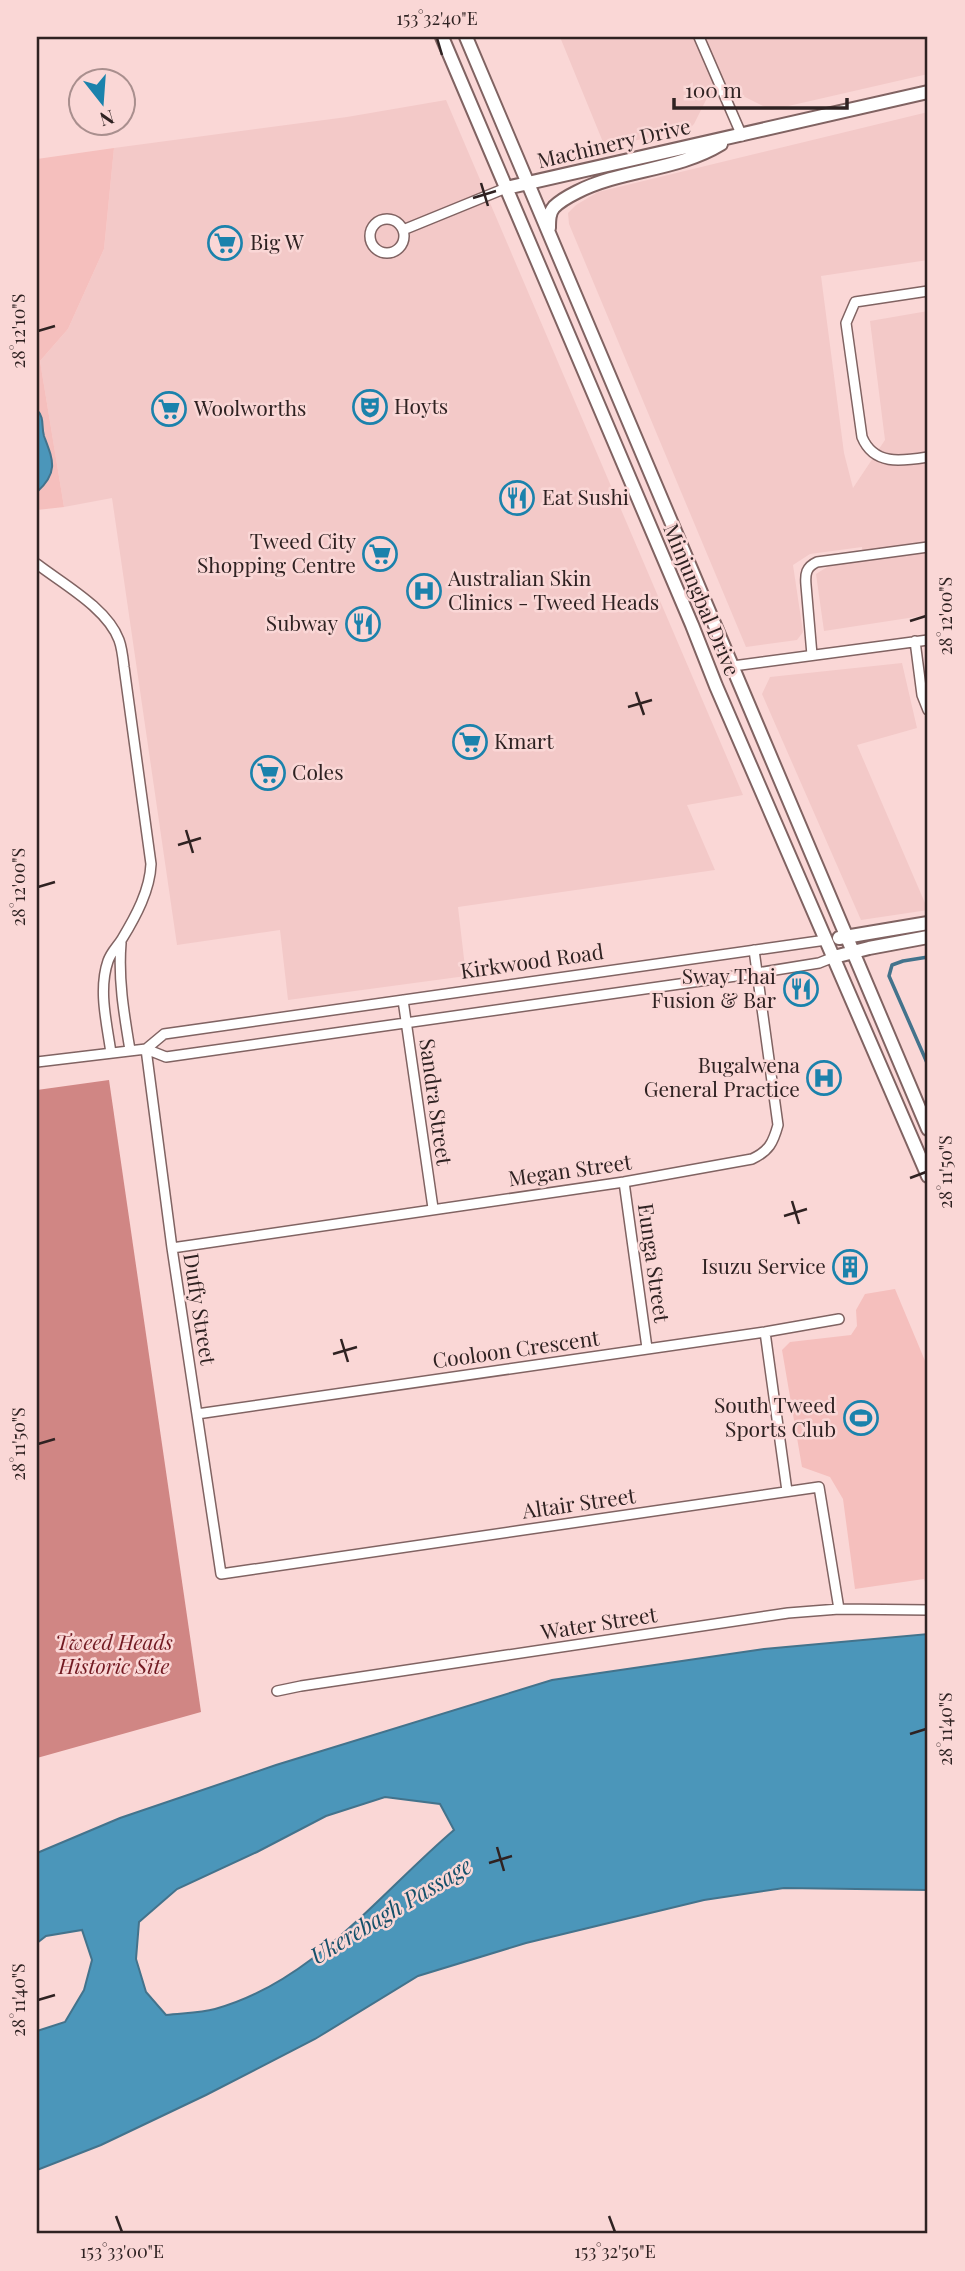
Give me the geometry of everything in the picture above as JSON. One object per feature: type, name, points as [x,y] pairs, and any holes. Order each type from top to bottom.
[{"type":"main road","name":"Minjungbal Drive","points":[[442,37],[928,1175]]},
{"type":"main road","name":"Minjungbal Drive","points":[[466,37],[928,1129]]},
{"type":"main road","name":"Machinery Drive","points":[[506,188],[928,93]]},
{"type":"main road","name":"Machinery Drive","points":[[550,233],[552,211],[573,194],[606,179],[694,157],[736,137]]},
{"type":"main road","points":[[709,667],[733,666]]},
{"type":"main road","name":"Kirkwood Road","points":[[826,940],[928,923]]},
{"type":"main road","name":"Kirkwood Road","points":[[834,957],[928,937]]},
{"type":"street","points":[[699,37],[736,137]]},
{"type":"street","points":[[403,230],[506,188]]},
{"type":"street","points":[[928,291],[855,302],[846,323],[862,437],[866,445],[870,451],[890,460],[928,457]]},
{"type":"street","points":[[813,655],[806,585],[809,566],[817,562],[928,547]]},
{"type":"street","points":[[37,564],[95,607],[112,626],[120,641],[150,864],[148,886],[121,941],[110,957],[104,978],[111,1052]]},
{"type":"street","points":[[733,666],[928,640]]},
{"type":"street","points":[[915,642],[922,695],[928,710]]},
{"type":"street","name":"Kirkwood Road","points":[[146,1049],[164,1034],[826,940]]},
{"type":"street","points":[[121,941],[120,978],[130,1050]]},
{"type":"street","name":"Megan Street","points":[[172,1248],[624,1182],[752,1159],[766,1152],[773,1142],[778,1125],[754,950]]},
{"type":"street","name":"Kirkwood Road","points":[[37,1062],[146,1049],[166,1057],[757,973],[834,957]]},
{"type":"street","name":"Sandra Street","points":[[403,1000],[433,1209]]},
{"type":"street","name":"Duffy Street","points":[[146,1049],[172,1248],[221,1574]]},
{"type":"street","name":"Eunga Street","points":[[624,1182],[647,1348]]},
{"type":"street","name":"Cooloon Crescent","points":[[197,1415],[839,1319]]},
{"type":"street","points":[[765,1332],[787,1491]]},
{"type":"street","name":"Altair Street","points":[[221,1574],[819,1487],[839,1609]]},
{"type":"street","name":"Water Street","points":[[277,1691],[762,1617],[839,1609],[928,1610]]},
{"type":"shaded area","points":[[560,37],[928,37],[928,74],[771,110],[743,96],[739,88],[707,98],[689,129],[605,147]]},
{"type":"shaded area","name":"Tweed City Shopping Centre","points":[[446,100],[743,795],[687,805],[715,870],[458,907],[466,976],[288,1000],[280,930],[177,945],[112,498],[64,507],[40,361],[68,329],[104,249],[114,148],[347,117]]},
{"type":"shaded area","points":[[928,112],[928,260],[821,276],[844,453],[853,488],[885,440],[870,321],[928,311],[928,615],[824,631],[816,574],[827,567],[863,560],[862,547],[810,554],[793,565],[803,632],[797,640],[746,647],[569,224],[568,213],[598,192]]},
{"type":"shaded area","points":[[114,148],[104,249],[68,329],[40,361],[64,507],[37,510],[37,159]]},
{"type":"shaded area","points":[[902,663],[917,728],[857,745],[928,910],[861,920],[762,694],[770,677]]},
{"type":"shaded area","name":"South Tweed Sports Club","points":[[895,1289],[928,1368],[928,1590],[924,1579],[855,1589],[843,1499],[830,1477],[802,1467],[782,1350],[790,1342],[851,1335],[857,1326],[856,1310],[865,1294]]},
{"type":"green space","name":"Tweed Heads Historic Site","points":[[109,1080],[201,1712],[37,1758],[37,1090]]},
{"type":"water","points":[[37,410],[42,419],[52,466],[49,478],[37,492]]},
{"type":"water","name":"Ukerebagh Passage","points":[[928,1634],[928,1890],[784,1888],[704,1900],[526,1943],[418,1976],[315,2039],[206,2095],[101,2145],[37,2170],[37,2031],[65,2022],[84,1990],[92,1960],[82,1930],[46,1936],[37,1943],[37,1853],[120,1818],[276,1765],[552,1680],[764,1649]],"holes":[[[385,1797],[440,1804],[454,1830],[343,1933],[283,1979],[250,1996],[215,2009],[191,2013],[166,2015],[146,1992],[136,1959],[139,1922],[177,1889],[326,1816]]]},
{"type":"waterway","points":[[928,957],[892,965],[889,976],[928,1065]]},
{"type":"place","name":"Big W","points":[[225,243]]},
{"type":"place","name":"Hoyts","points":[[370,407]]},
{"type":"place","name":"Woolworths","points":[[169,409]]},
{"type":"place","name":"Eat Sushi","points":[[517,498]]},
{"type":"place","name":"Tweed City Shopping Centre","points":[[380,554]]},
{"type":"place","name":"Australian Skin Clinics - Tweed Heads","points":[[424,591]]},
{"type":"place","name":"Subway","points":[[363,624]]},
{"type":"place","name":"Kmart","points":[[470,742]]},
{"type":"place","name":"Coles","points":[[268,773]]},
{"type":"place","name":"Sway Thai Fusion & Bar","points":[[801,989]]},
{"type":"place","name":"Bugalwena General Practice","points":[[824,1078]]},
{"type":"place","name":"Isuzu Service","points":[[850,1267]]},
{"type":"place","name":"South Tweed Sports Club","points":[[861,1418]]}]
